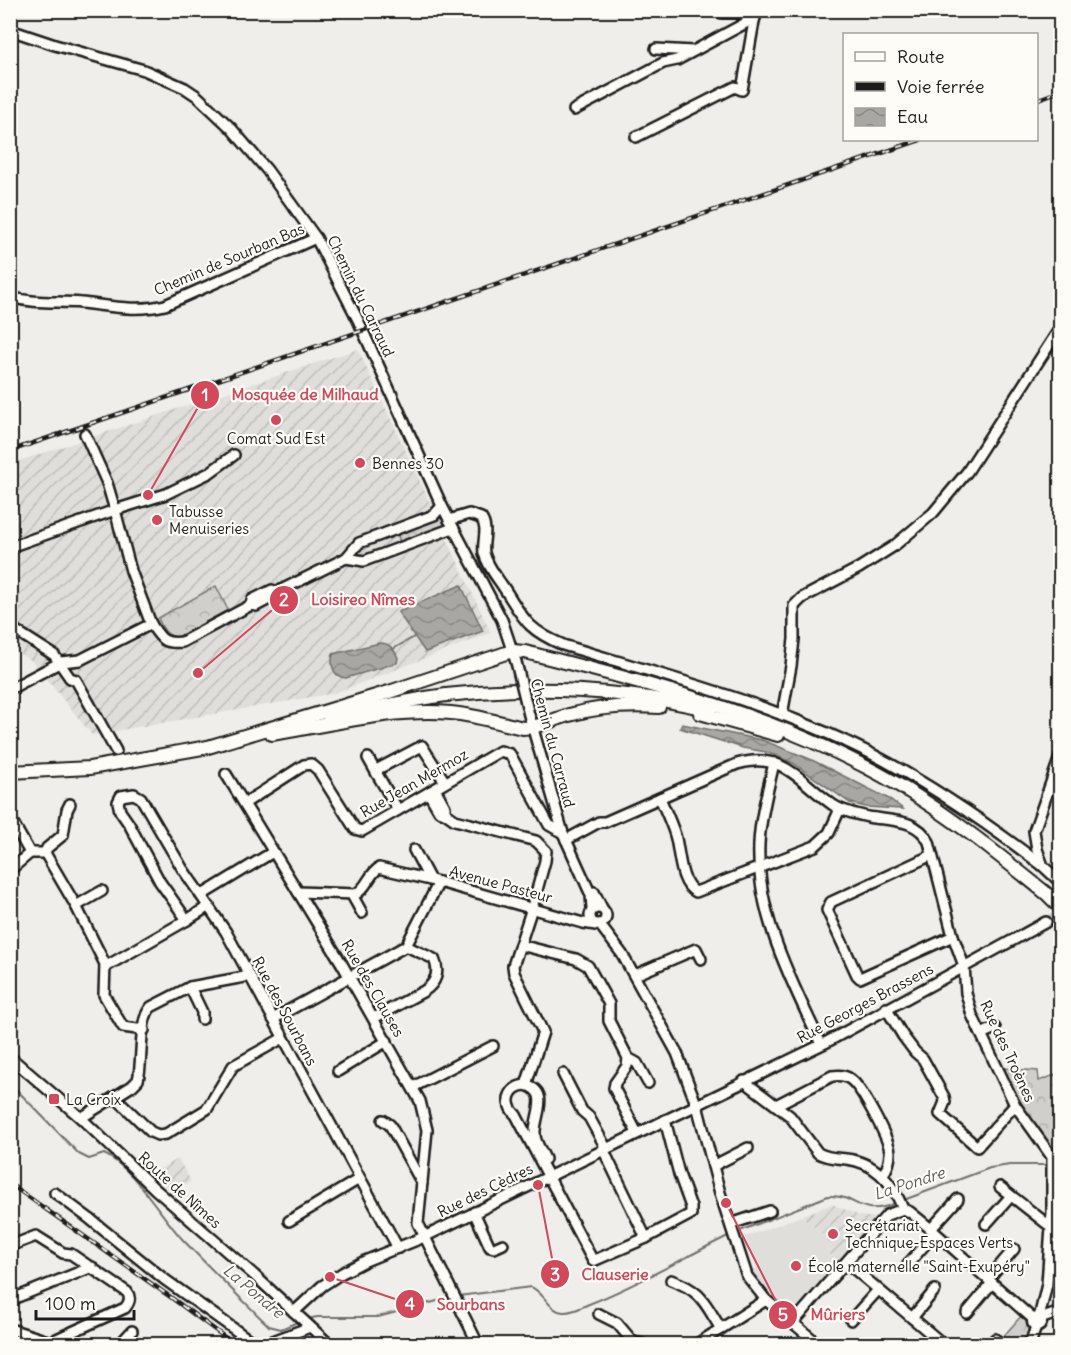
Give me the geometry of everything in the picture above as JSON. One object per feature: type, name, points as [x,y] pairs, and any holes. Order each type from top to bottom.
[{"type":"main road","points":[[10,779],[71,776],[192,753],[525,652],[677,692],[762,721],[826,749],[897,784],[956,821],[1060,907]]},
{"type":"main road","points":[[226,742],[326,718],[430,697],[529,689],[617,694],[694,706],[763,725],[826,749]]},
{"type":"main road","points":[[226,742],[344,721],[415,712],[461,714],[524,728],[531,722],[551,720],[589,710],[650,706],[669,707],[719,717],[826,749]]},
{"type":"main road","points":[[10,772],[90,768],[208,747]]},
{"type":"street","points":[[722,13],[756,14]]},
{"type":"street","points":[[574,110],[663,63],[677,60],[756,14]]},
{"type":"street","points":[[636,137],[735,87],[742,90],[756,14]]},
{"type":"street","name":"Chemin du Carraud","points":[[10,30],[144,70],[177,84],[197,96],[231,128],[267,170],[316,238],[358,320],[442,506],[502,620],[564,837],[598,911],[674,1045],[697,1105],[747,1276],[766,1300],[818,1344]]},
{"type":"street","points":[[657,49],[694,51]]},
{"type":"street","name":"Chemin de Sourban Bas","points":[[10,297],[38,303],[152,308],[165,305],[316,238]]},
{"type":"street","points":[[782,715],[794,639],[794,606],[802,598],[859,568],[894,546],[933,513],[967,472],[1060,328]]},
{"type":"street","points":[[85,434],[107,483],[131,571],[151,624],[165,641],[171,643],[182,642],[251,604],[256,606],[275,596],[277,592],[346,558],[359,543],[434,515],[442,506]]},
{"type":"street","points":[[10,547],[166,494],[209,472],[234,455]]},
{"type":"street","points":[[346,558],[364,561],[469,514],[481,518],[485,525],[484,552],[489,565],[522,618],[543,636],[563,645],[712,690],[782,715],[867,751],[910,774],[985,823],[1043,866],[1060,882]]},
{"type":"street","points":[[10,689],[61,662],[80,660],[151,624]]},
{"type":"street","points":[[10,627],[54,655],[61,662],[70,678],[76,680],[116,751]]},
{"type":"street","points":[[377,774],[378,769],[422,746],[445,782]]},
{"type":"street","name":"Rue Jean Mermoz","points":[[244,803],[309,764],[314,765],[356,830],[362,831],[498,752],[506,752],[514,759],[549,825],[564,837]]},
{"type":"street","points":[[1043,866],[1037,849],[1035,831],[1060,757]]},
{"type":"street","points":[[368,758],[398,810]]},
{"type":"street","points":[[564,837],[599,822],[605,822],[660,798],[748,760],[762,759],[774,763],[798,776],[840,809],[829,832],[818,844],[702,891],[693,892],[682,870],[675,834],[660,798]]},
{"type":"street","points":[[774,763],[760,832],[760,868],[764,899],[777,943],[821,1044]]},
{"type":"street","name":"Rue des Clauses","points":[[226,774],[350,977],[422,1106],[427,1130],[417,1221],[478,1344]]},
{"type":"street","points":[[431,792],[431,798],[439,811],[458,821],[536,842],[543,847],[546,855],[513,969],[543,1032],[526,1085]]},
{"type":"street","name":"Rue des Sourbans","points":[[187,920],[160,882],[118,808],[118,802],[124,794],[137,794],[180,865],[226,932],[398,1248]]},
{"type":"street","points":[[45,853],[47,848],[63,835],[70,804]]},
{"type":"street","name":"Rue des Troènes","points":[[840,809],[912,824],[921,829],[926,836],[953,936],[964,966],[970,1009],[1016,1105],[1052,1157],[1047,1284],[1030,1344]]},
{"type":"street","points":[[13,824],[30,853]]},
{"type":"street","points":[[414,850],[434,881]]},
{"type":"street","points":[[202,895],[273,852]]},
{"type":"street","points":[[10,870],[30,853],[45,853]]},
{"type":"street","points":[[45,853],[76,906],[105,967],[104,995],[114,1014],[123,1027],[144,1030]]},
{"type":"street","points":[[932,855],[831,902],[827,910],[860,978],[953,936]]},
{"type":"street","points":[[298,892],[352,895],[362,890],[377,868],[434,881]]},
{"type":"street","name":"Avenue Pasteur","points":[[406,946],[434,881],[590,925],[598,925]]},
{"type":"street","points":[[76,906],[102,891]]},
{"type":"street","points":[[352,895],[362,913]]},
{"type":"street","points":[[105,967],[209,906]]},
{"type":"street","points":[[598,911],[606,921],[598,925]]},
{"type":"street","name":"Chemin du Carraud","points":[[598,911],[591,919],[622,954]]},
{"type":"street","name":"Avenue Pasteur","points":[[562,916],[579,917],[598,911]]},
{"type":"street","name":"Rue Georges Brassens","points":[[697,1105],[821,1044],[1046,922]]},
{"type":"street","points":[[520,945],[576,959],[588,966],[609,1004],[609,1021],[628,1059],[627,1066],[614,1088],[637,1132]]},
{"type":"street","points":[[273,1019],[406,946],[434,959],[437,970],[435,980],[430,987],[374,1018]]},
{"type":"street","points":[[634,975],[696,949],[701,959]]},
{"type":"street","points":[[81,1118],[138,1080],[146,1015],[151,1007],[190,987],[250,976]]},
{"type":"street","points":[[190,987],[202,1012],[202,1019]]},
{"type":"street","points":[[886,1008],[901,1033],[923,1059],[944,1097],[944,1105],[940,1114],[977,1147],[1016,1105]]},
{"type":"street","points":[[876,1014],[901,1033]]},
{"type":"street","points":[[981,1034],[995,1028]]},
{"type":"street","points":[[115,1097],[151,1132],[158,1135],[166,1134],[207,1109],[230,1070],[237,1063],[283,1038]]},
{"type":"street","points":[[338,1071],[387,1041]]},
{"type":"street","points":[[413,1087],[492,1046]]},
{"type":"street","name":"Route de Nîmes","points":[[10,1057],[81,1118],[155,1189],[329,1344]]},
{"type":"street","points":[[628,1059],[637,1063],[648,1083]]},
{"type":"street","points":[[563,1074],[582,1112],[589,1117],[646,1238]]},
{"type":"street","points":[[776,1105],[832,1076],[839,1075],[850,1079],[865,1099],[888,1143],[889,1161],[883,1174]]},
{"type":"street","points":[[744,1082],[795,1121],[818,1154],[855,1161],[883,1174],[898,1196],[903,1209]]},
{"type":"street","points":[[549,1176],[548,1167],[535,1136],[541,1097],[538,1091],[526,1085],[517,1086],[508,1098],[509,1108],[516,1115],[549,1176],[591,1261],[596,1261],[646,1238],[687,1218],[691,1212],[665,1120]]},
{"type":"street","name":"Rue des Cèdres","points":[[294,1312],[322,1286],[342,1273],[424,1237],[637,1132],[697,1105]]},
{"type":"street","points":[[383,1120],[390,1125],[422,1183]]},
{"type":"street","points":[[713,1166],[748,1148]]},
{"type":"street","points":[[289,1221],[359,1179]]},
{"type":"street","points":[[1000,1186],[1051,1227]]},
{"type":"street","points":[[55,1193],[164,1279],[255,1344]]},
{"type":"street","points":[[986,1224],[1011,1196]]},
{"type":"street","points":[[909,1264],[958,1199]]},
{"type":"street","points":[[793,1323],[887,1215],[903,1209],[933,1231],[1037,1321],[1060,1312]]},
{"type":"street","points":[[731,1225],[770,1211]]},
{"type":"street","points":[[474,1212],[490,1247],[494,1248],[503,1244]]},
{"type":"street","points":[[10,1246],[36,1236],[92,1267],[130,1296],[125,1308],[55,1343],[10,1329]]},
{"type":"street","points":[[1050,1242],[1060,1243]]},
{"type":"street","points":[[967,1312],[1014,1249]]},
{"type":"street","points":[[847,1263],[912,1318],[936,1342]]},
{"type":"street","points":[[10,1300],[92,1267]]},
{"type":"street","points":[[671,1280],[694,1290],[704,1301],[721,1329]]},
{"type":"street","points":[[851,1320],[878,1290]]},
{"type":"street","points":[[912,1318],[935,1290]]},
{"type":"street","points":[[697,1344],[766,1300]]},
{"type":"street","points":[[599,1314],[617,1323],[635,1344]]},
{"type":"street","points":[[265,1344],[310,1327]]},
{"type":"street","points":[[120,1344],[132,1331]]},
{"type":"shaded area","points":[[358,349],[491,633],[335,693],[92,735],[32,661],[11,649],[10,464]]},
{"type":"shaded area","points":[[178,1159],[191,1181],[173,1192],[153,1173]]},
{"type":"shaded area","points":[[832,1204],[860,1216],[877,1218],[840,1264],[829,1254],[828,1241],[801,1216]]},
{"type":"shaded area","name":"École maternelle \"Saint-Exupéry\"","points":[[801,1216],[828,1241],[829,1254],[838,1262],[792,1316],[768,1296],[756,1282],[751,1272],[757,1269],[745,1237]]},
{"type":"green space","points":[[437,517],[444,520],[443,528],[404,543],[399,540],[400,531]]},
{"type":"green space","points":[[216,586],[228,610],[178,637],[165,631],[158,618]]},
{"type":"green space","points":[[1003,1068],[1038,1071],[1039,1081],[1060,1073],[1060,1153],[1051,1147],[1034,1128]]},
{"type":"green space","points":[[1022,1315],[1029,1325],[1025,1344],[1010,1344],[1002,1338]]},
{"type":"water","points":[[461,585],[483,631],[425,652],[398,612]]},
{"type":"water","points":[[380,643],[387,644],[394,650],[398,658],[397,663],[346,678],[335,673],[332,666],[333,654]]},
{"type":"water","points":[[682,724],[762,740],[810,759],[891,800],[903,809],[866,807],[850,803],[793,763],[766,752],[743,748],[680,728]]},
{"type":"waterway","points":[[393,649],[414,637]]},
{"type":"waterway","name":"La Pondre","points":[[10,1083],[79,1154],[89,1159],[104,1154],[125,1169],[184,1241],[269,1326],[281,1329],[300,1321]]},
{"type":"waterway","name":"La Pondre","points":[[901,1201],[990,1168],[1010,1165],[1048,1165]]},
{"type":"waterway","name":"La Pondre","points":[[1054,1165],[1060,1166]]},
{"type":"waterway","name":"La Pondre","points":[[735,1233],[828,1196],[846,1198],[865,1207],[873,1208],[896,1203]]},
{"type":"waterway","name":"La Pondre","points":[[458,1296],[531,1287],[536,1289],[558,1311],[570,1312],[625,1288],[730,1235]]},
{"type":"waterway","name":"La Pondre","points":[[308,1319],[378,1317],[452,1297]]},
{"type":"tunnel","points":[[1046,922],[1060,913]]},
{"type":"railway","points":[[1038,99],[1060,91]]},
{"type":"railway","points":[[10,451],[917,141]]},
{"type":"railway","points":[[10,1184],[234,1344]]},
{"type":"place","name":"Comat Sud Est","points":[[276,420]]},
{"type":"place","name":"Bennes 30","points":[[360,463]]},
{"type":"place","name":"Mosquée de Milhaud","points":[[148,495]]},
{"type":"place","name":"Tabusse Menuiseries","points":[[157,520]]},
{"type":"place","name":"Loisireo Nîmes","points":[[198,673]]},
{"type":"place","name":"La Croix","points":[[54,1099]]},
{"type":"place","name":"Clauserie","points":[[538,1185]]},
{"type":"place","name":"Mûriers","points":[[726,1203]]},
{"type":"place","name":"Secrétariat Technique-Espaces Verts","points":[[833,1234]]},
{"type":"place","name":"École maternelle \"Saint-Exupéry\"","points":[[796,1266]]},
{"type":"place","name":"Sourbans","points":[[330,1277]]}]
